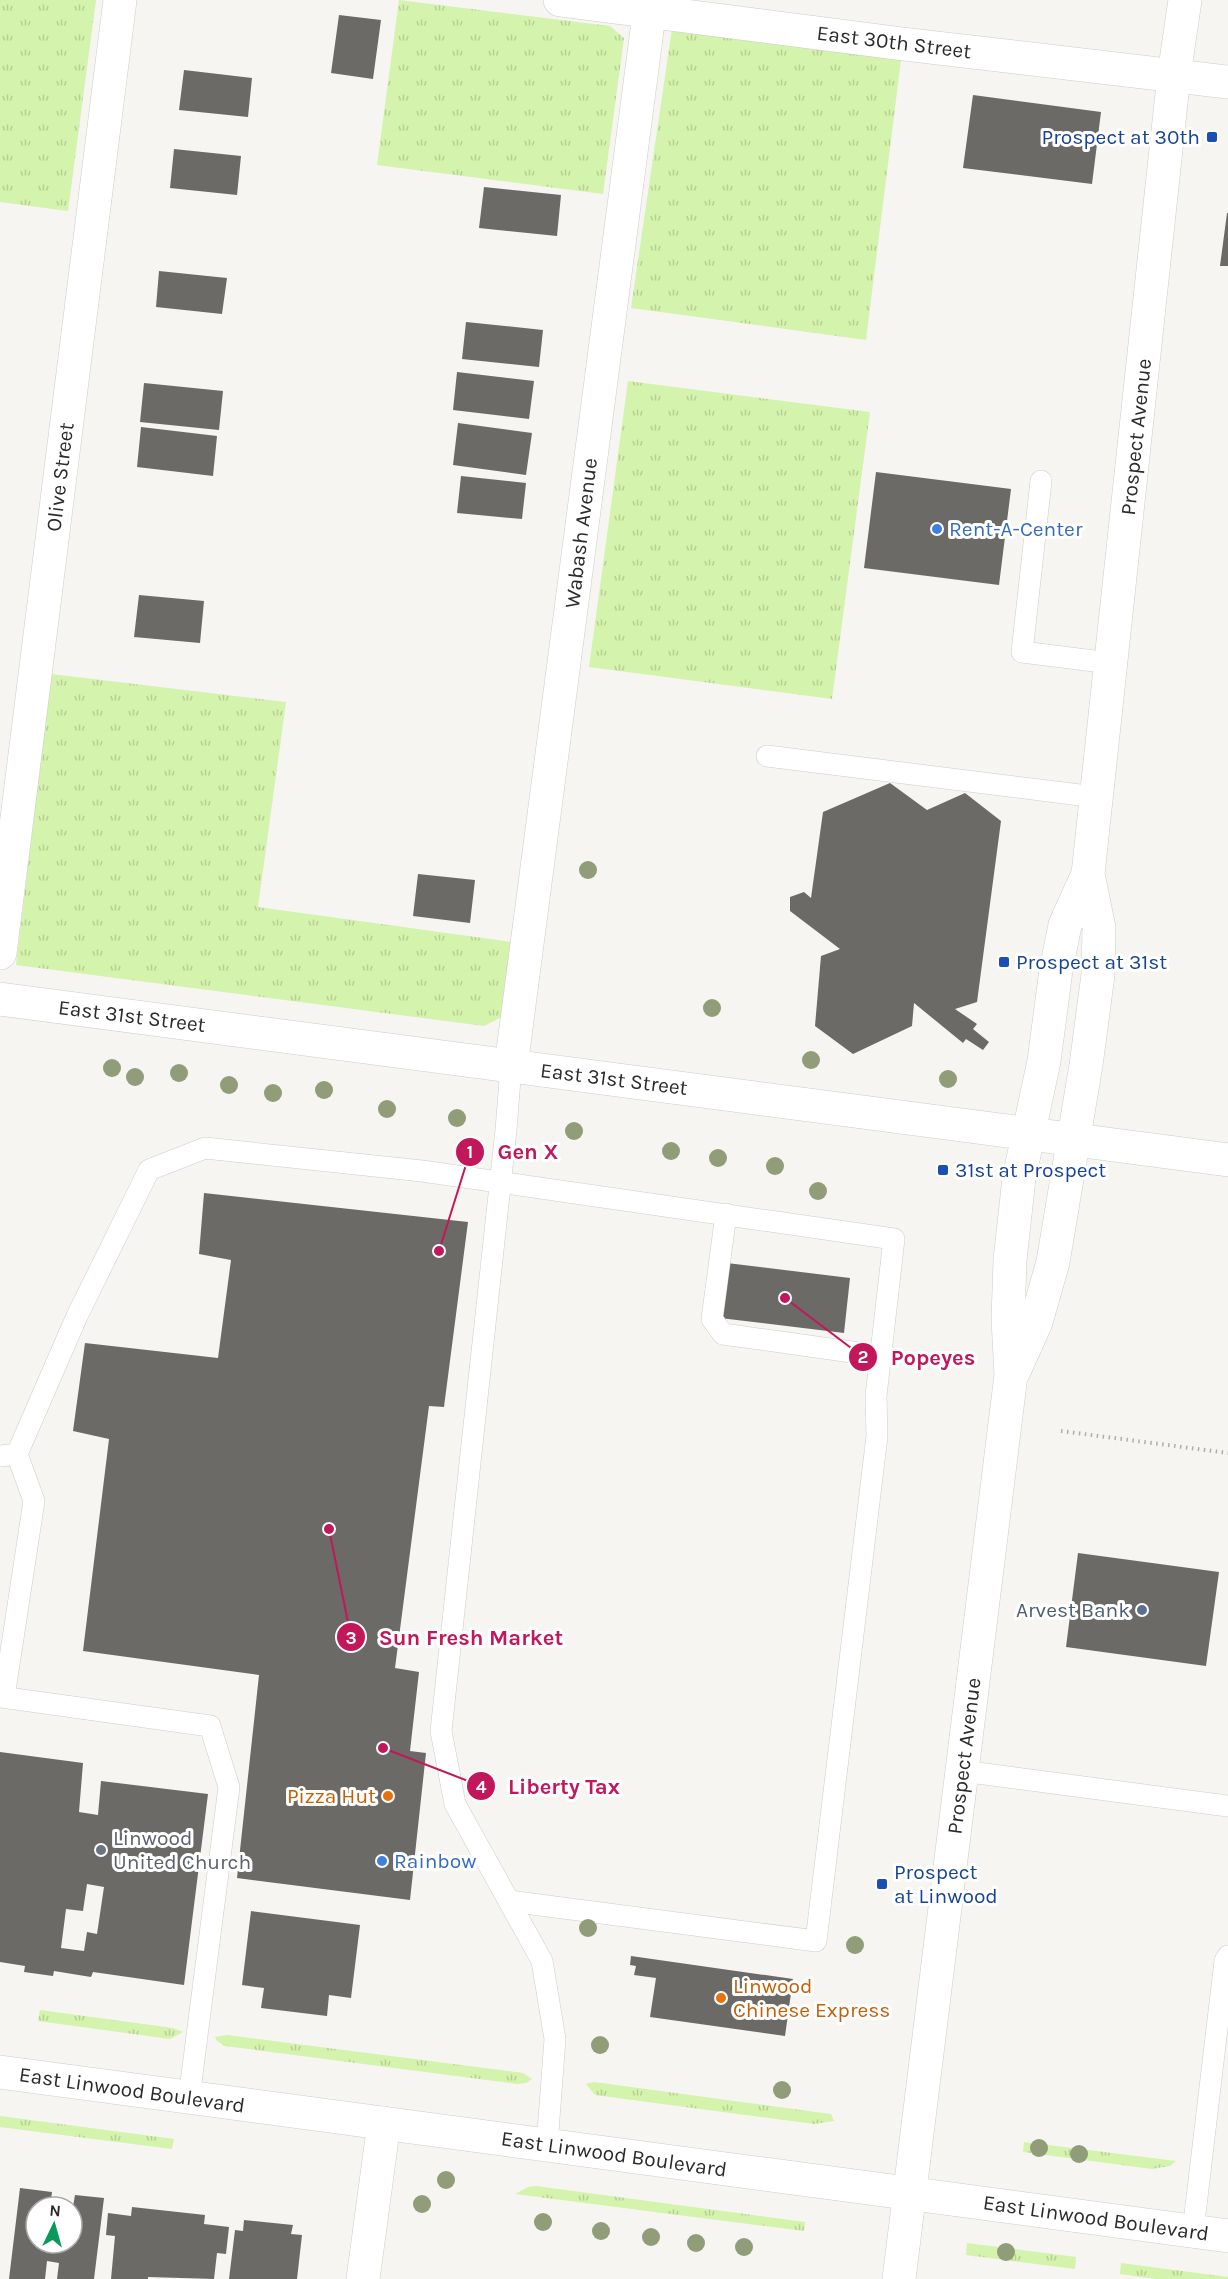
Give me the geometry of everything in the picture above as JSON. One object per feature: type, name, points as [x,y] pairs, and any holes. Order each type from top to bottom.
[{"type":"main road","name":"Olive Street","points":[[0,953],[120,0]]},
{"type":"main road","name":"East 30th Street","points":[[560,0],[650,6],[1228,82]]},
{"type":"main road","name":"Prospect Avenue","points":[[1011,1375],[1036,1322],[1053,1262],[1086,1065],[1098,975],[1099,928],[1088,874],[1174,75],[1185,0]]},
{"type":"main road","name":"Wabash Avenue","points":[[511,1066],[650,6]]},
{"type":"main road","name":"Prospect Avenue","points":[[899,2279],[1011,1375],[1008,1319],[1010,1260],[1019,1178],[1044,1060],[1056,970],[1065,925],[1088,874]]},
{"type":"main road","name":"East 31st Street","points":[[0,999],[1228,1160]]},
{"type":"main road","name":"East Linwood Boulevard","points":[[0,2072],[1228,2236]]},
{"type":"main road","points":[[363,2279],[384,2123]]},
{"type":"lane","points":[[1041,481],[1022,652],[1110,663]]},
{"type":"lane","points":[[767,756],[1096,797]]},
{"type":"lane","points":[[511,1066],[501,1182],[441,1731],[455,1804],[542,1962],[555,2039],[547,2145]]},
{"type":"lane","points":[[189,2097],[229,1787],[210,1726],[2,1697],[34,1501],[9,1455],[149,1170],[205,1148],[411,1170],[894,1239],[876,1396],[877,1436],[816,1941],[509,1901]]},
{"type":"lane","points":[[726,1214],[712,1319],[723,1334],[880,1356]]},
{"type":"lane","points":[[962,1771],[1228,1806]]},
{"type":"lane","points":[[1193,2231],[1228,1956]]},
{"type":"path","points":[[1061,1431],[1228,1453]]},
{"type":"green space","points":[[0,0],[96,0],[68,211],[0,202]]},
{"type":"green space","points":[[399,0],[610,26],[624,38],[603,194],[377,165]]},
{"type":"green space","points":[[674,15],[903,44],[866,340],[631,308]]},
{"type":"green space","points":[[628,381],[870,412],[832,699],[589,667]]},
{"type":"green space","points":[[51,674],[286,702],[258,907],[511,942],[502,1017],[484,1026],[16,965]]},
{"type":"green space","points":[[40,2010],[173,2028],[183,2032],[170,2039],[38,2021]]},
{"type":"green space","points":[[227,2035],[523,2073],[532,2079],[518,2084],[225,2046],[215,2037]]},
{"type":"green space","points":[[594,2082],[831,2114],[834,2121],[814,2124],[595,2095],[586,2084]]},
{"type":"green space","points":[[0,2116],[174,2139],[172,2149],[0,2127]]},
{"type":"green space","points":[[1024,2142],[1176,2161],[1170,2166],[1152,2169],[1023,2152]]},
{"type":"green space","points":[[536,2186],[805,2222],[804,2231],[515,2194],[528,2187]]},
{"type":"green space","points":[[967,2243],[1076,2257],[1075,2269],[966,2255]]},
{"type":"green space","points":[[1121,2263],[1228,2277],[1228,2279],[1155,2279],[1120,2274]]},
{"type":"building","points":[[339,15],[381,20],[373,79],[331,73]]},
{"type":"building","points":[[184,70],[252,78],[248,117],[179,110]]},
{"type":"building","points":[[973,95],[1101,112],[1092,184],[963,168]]},
{"type":"building","points":[[174,149],[241,156],[237,195],[170,188]]},
{"type":"building","points":[[484,187],[561,195],[557,236],[479,228]]},
{"type":"building","points":[[1227,213],[1228,266],[1220,266]]},
{"type":"building","points":[[159,271],[227,278],[222,314],[156,307]]},
{"type":"building","points":[[466,322],[543,330],[539,367],[462,359]]},
{"type":"building","points":[[457,372],[534,381],[529,419],[453,410]]},
{"type":"building","points":[[144,383],[223,391],[219,430],[140,422]]},
{"type":"building","points":[[458,423],[532,433],[526,475],[453,465]]},
{"type":"building","points":[[141,427],[217,436],[213,476],[137,467]]},
{"type":"building","name":"Rent-A-Center","points":[[876,472],[1011,489],[999,585],[864,568]]},
{"type":"building","points":[[461,476],[526,483],[522,519],[457,513]]},
{"type":"building","points":[[139,595],[204,601],[200,643],[134,637]]},
{"type":"building","points":[[890,783],[927,810],[965,793],[1001,821],[977,1002],[955,1009],[977,1024],[973,1029],[989,1042],[983,1050],[966,1039],[963,1043],[914,1003],[912,1026],[853,1054],[815,1026],[821,956],[840,949],[790,911],[790,897],[804,892],[811,898],[823,812]]},
{"type":"building","points":[[418,874],[475,880],[470,923],[413,916]]},
{"type":"building","points":[[204,1193],[468,1222],[444,1407],[429,1406],[395,1668],[419,1672],[410,1751],[426,1753],[410,1900],[237,1878],[259,1675],[83,1651],[109,1439],[73,1431],[85,1343],[218,1358],[231,1260],[199,1254]]},
{"type":"building","points":[[727,1263],[850,1278],[844,1333],[720,1318]]},
{"type":"building","name":"Arvest Bank","points":[[1078,1553],[1219,1572],[1206,1666],[1066,1647]]},
{"type":"building","name":"Linwood United Church","points":[[0,1752],[83,1763],[79,1812],[98,1815],[101,1781],[208,1794],[184,1985],[93,1972],[91,1977],[54,1971],[53,1976],[24,1972],[25,1966],[0,1962]],"holes":[[[87,1884],[104,1887],[97,1934],[87,1932],[84,1951],[61,1948],[66,1909],[83,1911]]]},
{"type":"building","points":[[251,1911],[360,1925],[351,1998],[329,1995],[327,2016],[261,2008],[264,1988],[242,1985]]},
{"type":"building","name":"Linwood Chinese Express","points":[[631,1956],[793,1979],[785,2036],[650,2017],[656,1978],[634,1975],[636,1966],[630,1965]]},
{"type":"building","points":[[20,2188],[52,2192],[52,2195],[24,2195],[24,2255],[84,2255],[84,2196],[104,2198],[94,2279],[57,2279],[59,2263],[47,2261],[45,2279],[9,2279]]},
{"type":"building","points":[[132,2207],[205,2215],[204,2224],[229,2227],[226,2254],[217,2253],[214,2279],[148,2277],[148,2279],[111,2279],[115,2236],[106,2235],[108,2213],[131,2216]]},
{"type":"building","points":[[244,2220],[293,2225],[291,2234],[302,2235],[297,2279],[229,2279],[235,2230],[243,2231]]},
{"type":"place","name":"Prospect at 30th","points":[[1212,137]]},
{"type":"place","name":"Rent-A-Center","points":[[937,529]]},
{"type":"place","name":"Prospect at 31st","points":[[1004,962]]},
{"type":"place","name":"31st at Prospect","points":[[943,1170]]},
{"type":"place","name":"Gen X","points":[[439,1251]]},
{"type":"place","name":"Popeyes","points":[[785,1298]]},
{"type":"place","name":"Sun Fresh Market","points":[[329,1529]]},
{"type":"place","name":"Arvest Bank","points":[[1142,1610]]},
{"type":"place","name":"Liberty Tax","points":[[383,1748]]},
{"type":"place","name":"Pizza Hut","points":[[388,1796]]},
{"type":"place","name":"Linwood United Church","points":[[101,1850]]},
{"type":"place","name":"Rainbow","points":[[382,1861]]},
{"type":"place","name":"Prospect at Linwood","points":[[882,1884]]},
{"type":"place","name":"Linwood Chinese Express","points":[[721,1998]]}]
